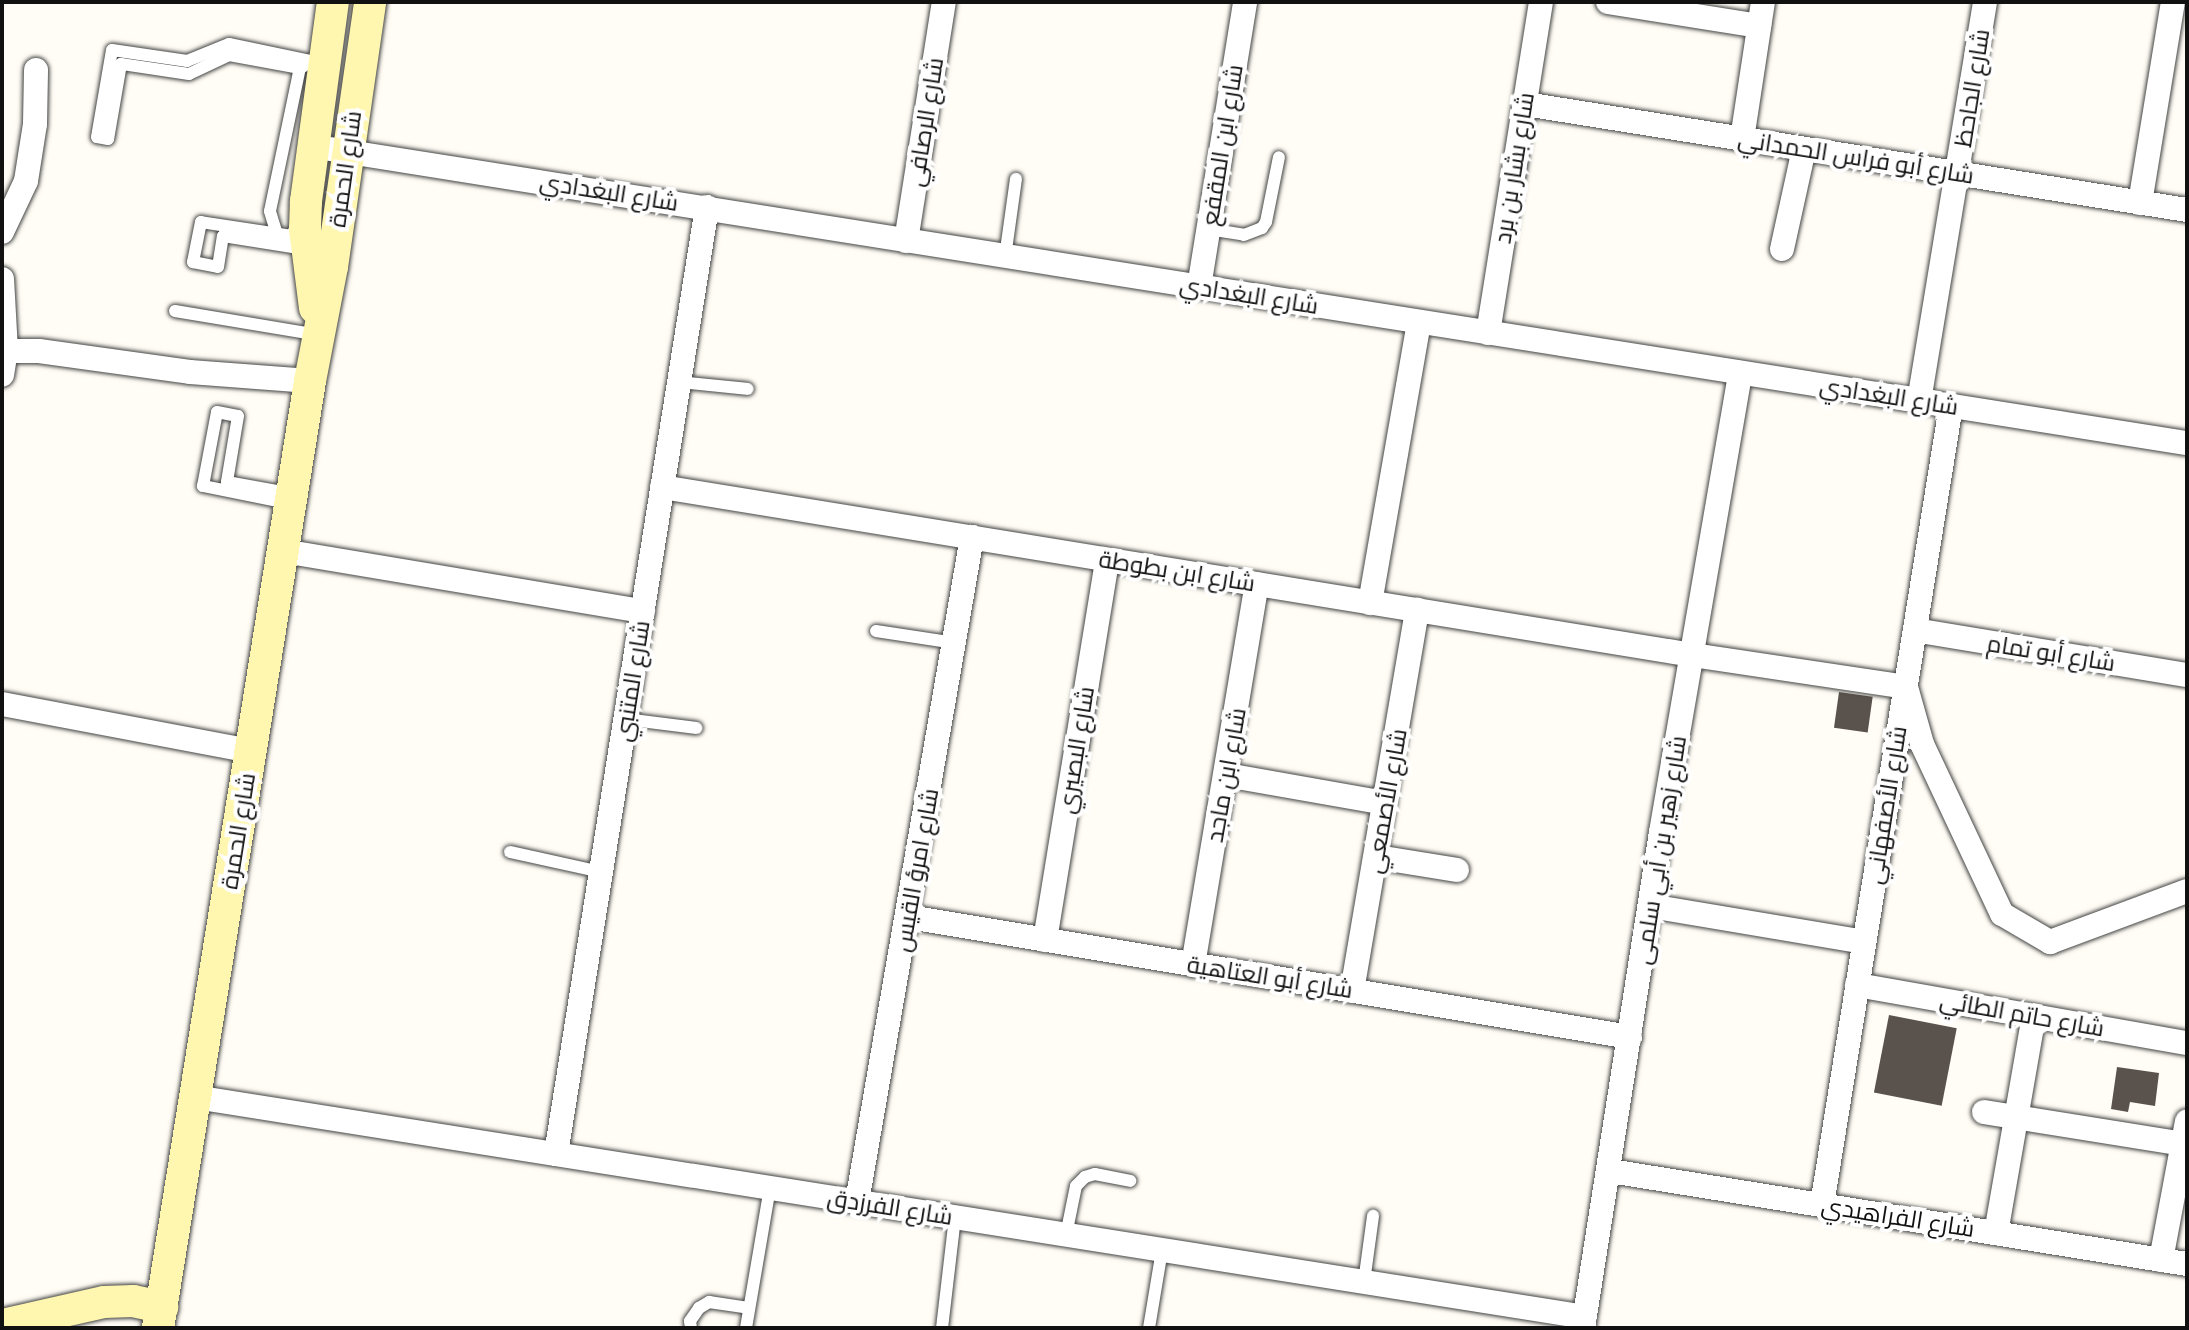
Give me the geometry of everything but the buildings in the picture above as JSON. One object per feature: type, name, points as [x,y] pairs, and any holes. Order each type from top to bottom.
[{"type":"street","name":"شارع الحمرة","points":[[319,335],[288,242],[306,201],[311,146],[312,56],[333,2]]},
{"type":"street","name":"شارع الحمرة","points":[[160,1317],[370,2]]},
{"type":"street","points":[[360,60],[389,2]]},
{"type":"street","name":"شارع الرصافي","points":[[906,241],[944,2]]},
{"type":"street","name":"شارع ابن المقفع","points":[[1199,287],[1245,2]]},
{"type":"street","name":"شارع بشار بن برد","points":[[1488,333],[1541,2]]},
{"type":"street","points":[[1608,2],[1759,26]]},
{"type":"street","points":[[1742,139],[1763,2]]},
{"type":"street","name":"شارع الجاحظ","points":[[1919,401],[1959,174],[1985,2]]},
{"type":"street","points":[[2140,203],[2173,2]]},
{"type":"street","points":[[2,232],[26,181],[35,124],[36,70]]},
{"type":"street","name":"شارع أبو فراس الحمداني","points":[[1525,104],[2187,210]]},
{"type":"street","name":"شارع البغدادي","points":[[311,146],[2187,443]]},
{"type":"street","points":[[1782,249],[1804,149]]},
{"type":"street","name":"شارع المتنبي","points":[[556,1154],[707,207]]},
{"type":"street","points":[[2,279],[2,375]]},
{"type":"street","points":[[1370,603],[1419,322]]},
{"type":"street","points":[[4,350],[310,381]]},
{"type":"street","name":"شارع زهير بن أبي سلمى","points":[[1584,1322],[1740,373]]},
{"type":"street","name":"شارع الأصفهاني","points":[[1822,1205],[1951,406]]},
{"type":"street","name":"شارع ابن بطوطة","points":[[662,487],[1906,687]]},
{"type":"street","name":"شارع امرؤ القيس","points":[[857,1202],[909,917],[972,537]]},
{"type":"street","points":[[283,551],[643,611]]},
{"type":"street","name":"شارع البصيري","points":[[1045,940],[1107,560]]},
{"type":"street","name":"شارع ابن ماجد","points":[[1193,965],[1257,584]]},
{"type":"street","name":"شارع الأصمعي","points":[[1352,991],[1417,610]]},
{"type":"street","name":"شارع أبو تمام","points":[[1915,630],[2187,675]]},
{"type":"street","points":[[1906,687],[1922,744],[2002,914],[2050,942],[2187,891]]},
{"type":"street","points":[[2,704],[251,751]]},
{"type":"street","points":[[1226,775],[1385,803]]},
{"type":"street","points":[[1377,857],[1457,870]]},
{"type":"street","points":[[1650,906],[1864,942]]},
{"type":"street","name":"شارع أبو العتاهية","points":[[909,917],[1630,1037]]},
{"type":"street","name":"شارع حاتم الطائي","points":[[1857,985],[2187,1043]]},
{"type":"street","points":[[1996,1233],[2034,1016]]},
{"type":"street","name":"شارع الفرزدق","points":[[195,1097],[1364,1282],[1584,1322]]},
{"type":"street","points":[[1984,1112],[2185,1132],[2161,1260]]},
{"type":"street","name":"شارع الفراهيدي","points":[[1610,1171],[2187,1264]]},
{"type":"street","points":[[2,1325],[104,1302],[133,1301],[160,1317]]},
{"type":"lane","points":[[229,44],[312,56],[229,55],[189,74],[121,64],[108,139],[97,137],[112,50],[187,61],[229,44]]},
{"type":"lane","points":[[288,242],[270,211],[312,56]]},
{"type":"lane","points":[[1208,229],[1244,235],[1262,228],[1266,222],[1279,157]]},
{"type":"lane","points":[[1005,257],[1016,179]]},
{"type":"lane","points":[[201,222],[288,242],[223,236],[218,267],[193,262],[201,222]]},
{"type":"lane","points":[[175,311],[319,335]]},
{"type":"lane","points":[[679,382],[748,389]]},
{"type":"lane","points":[[217,412],[238,416],[227,482],[292,499],[203,486],[217,412]]},
{"type":"lane","points":[[876,631],[955,643]]},
{"type":"lane","points":[[625,719],[696,728]]},
{"type":"lane","points":[[510,852],[601,872]]},
{"type":"lane","points":[[1066,1235],[1076,1186],[1085,1177],[1095,1174],[1130,1181]]},
{"type":"lane","points":[[746,1328],[770,1188]]},
{"type":"lane","points":[[1364,1282],[1373,1216]]},
{"type":"lane","points":[[942,1328],[955,1217]]},
{"type":"lane","points":[[1149,1328],[1162,1250]]},
{"type":"lane","points":[[691,1328],[690,1321],[699,1308],[709,1302],[749,1308]]},
{"type":"sand","points":[[351,2],[364,2],[364,138],[351,138]]}]
